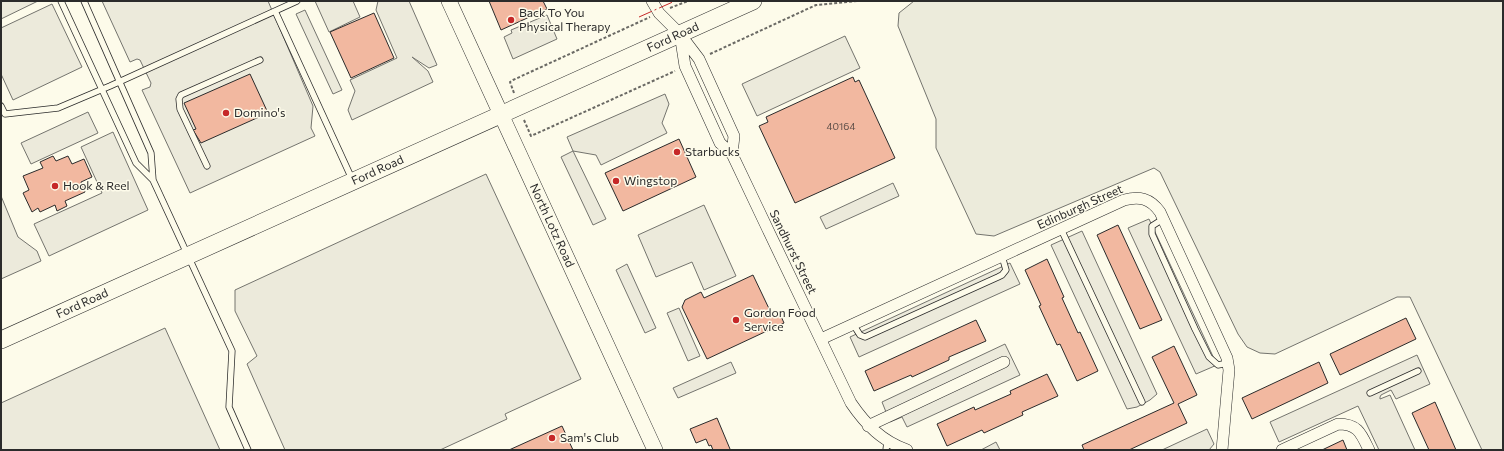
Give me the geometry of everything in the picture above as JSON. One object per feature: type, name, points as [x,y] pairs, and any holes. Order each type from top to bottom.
[{"type":"main road","name":"Ford Road","points":[[1,340],[754,1]]},
{"type":"street","name":"North Lotz Road","points":[[449,1],[655,450]]},
{"type":"street","points":[[652,1],[659,13],[680,34]]},
{"type":"street","name":"Sandhurst Street","points":[[680,34],[699,59],[734,136],[732,154]]},
{"type":"street","name":"Sandhurst Street","points":[[680,34],[685,66],[720,143],[732,154],[851,403],[868,426],[887,445],[907,450]]},
{"type":"street","name":"Edinburgh Street","points":[[821,339],[1124,200],[1134,198],[1144,199],[1156,207],[1163,219],[1227,358],[1229,370],[1225,450]]},
{"type":"street","points":[[868,426],[1004,362]]},
{"type":"street","points":[[1282,450],[1338,424],[1347,424],[1357,429],[1362,434],[1369,450]]},
{"type":"lane","points":[[61,1],[136,163],[153,180],[232,351],[229,408],[248,450]]},
{"type":"lane","points":[[84,1],[151,154],[153,180]]},
{"type":"lane","points":[[1,106],[5,114],[58,108],[102,90],[297,1]]},
{"type":"lane","points":[[275,11],[353,181]]},
{"type":"lane","points":[[207,166],[180,109],[179,99],[181,95],[260,60]]},
{"type":"lane","points":[[1163,219],[1152,226],[1152,234],[1209,357],[1218,365],[1228,363]]},
{"type":"lane","points":[[1061,229],[1142,402]]},
{"type":"lane","points":[[854,324],[860,335],[865,337],[998,278],[1006,270],[1002,256]]},
{"type":"lane","points":[[1370,393],[1418,371]]},
{"type":"shaded area","points":[[1,1],[38,1],[1,19]]},
{"type":"shaded area","points":[[102,1],[268,1],[313,106],[311,128],[315,136],[190,193],[142,90],[150,87],[151,83],[140,60],[137,59],[130,62]]},
{"type":"shaded area","points":[[315,1],[353,1],[360,17],[329,32]]},
{"type":"shaded area","points":[[378,1],[409,1],[437,65],[429,68],[412,57],[428,71],[433,82],[352,120],[348,110],[355,91],[350,80],[397,58],[376,10]]},
{"type":"shaded area","points":[[914,1],[1503,1],[1503,450],[1482,450],[1410,297],[1397,297],[1275,354],[1260,353],[1247,347],[1238,334],[1160,172],[1154,168],[994,236],[976,234],[936,148],[936,119],[898,26],[899,13]]},
{"type":"shaded area","points":[[52,4],[82,67],[13,100],[1,74],[1,28]]},
{"type":"shaded area","points":[[305,10],[342,90],[333,94],[296,14]]},
{"type":"shaded area","points":[[547,15],[557,39],[513,59],[504,37],[512,33],[511,30]]},
{"type":"shaded area","points":[[845,36],[860,68],[757,116],[742,84]]},
{"type":"shaded area","points":[[665,94],[669,104],[662,123],[667,133],[601,165],[596,155],[573,151],[567,137]]},
{"type":"shaded area","points":[[88,112],[98,133],[31,164],[21,143]]},
{"type":"shaded area","points":[[113,132],[148,210],[49,256],[34,224],[102,193],[81,147]]},
{"type":"shaded area","points":[[573,151],[606,219],[593,225],[561,157]]},
{"type":"shaded area","points":[[486,174],[581,379],[505,414],[507,419],[440,450],[285,450],[247,364],[257,356],[235,311],[235,290]]},
{"type":"shaded area","points":[[893,183],[899,196],[826,229],[820,217]]},
{"type":"shaded area","points":[[1,196],[18,237],[37,251],[41,261],[1,279]]},
{"type":"shaded area","points":[[704,205],[736,276],[704,290],[692,262],[656,277],[638,235]]},
{"type":"shaded area","points":[[1149,219],[1217,365],[1196,374],[1128,228]]},
{"type":"shaded area","points":[[1082,231],[1157,394],[1150,400],[1137,407],[1127,409],[1051,245]]},
{"type":"shaded area","points":[[1010,263],[1020,284],[859,357],[850,337]]},
{"type":"shaded area","points":[[627,264],[656,328],[645,333],[616,270]]},
{"type":"shaded area","points":[[679,308],[700,356],[688,361],[667,313]]},
{"type":"shaded area","points":[[165,328],[220,450],[1,450],[1,403]]},
{"type":"shaded area","points":[[1005,344],[1020,375],[907,427],[902,417],[890,422],[882,402]]},
{"type":"shaded area","points":[[1417,355],[1430,384],[1396,399],[1391,390],[1380,397],[1380,399],[1390,395],[1415,450],[1379,450],[1358,406],[1279,442],[1270,422]]},
{"type":"shaded area","points":[[731,362],[736,373],[678,398],[673,388]]},
{"type":"shaded area","points":[[1207,429],[1214,444],[1209,450],[1162,450]]},
{"type":"shaded area","points":[[996,442],[1000,450],[981,450]]},
{"type":"building","name":"Back To You Physical Therapy","points":[[489,1],[543,1],[547,9],[501,30]]},
{"type":"building","points":[[374,13],[394,58],[351,78],[330,32]]},
{"type":"building","points":[[250,74],[268,113],[201,143],[193,130],[196,129],[184,103]]},
{"type":"building","points":[[853,77],[855,82],[859,80],[895,158],[795,203],[759,126],[768,122],[766,117]]},
{"type":"building","points":[[679,139],[696,177],[623,211],[605,173]]},
{"type":"building","name":"Hook & Reel","points":[[53,156],[56,161],[68,156],[72,164],[84,159],[92,177],[81,182],[85,192],[65,201],[67,206],[57,211],[55,205],[40,212],[38,208],[32,212],[23,193],[29,190],[23,176],[43,168],[40,162]]},
{"type":"building","points":[[1118,225],[1162,320],[1140,329],[1097,235]]},
{"type":"building","points":[[1047,259],[1064,297],[1062,298],[1098,371],[1077,381],[1060,344],[1057,345],[1039,306],[1041,305],[1025,270]]},
{"type":"building","name":"Gordon Food Service","points":[[753,275],[773,317],[780,314],[784,323],[707,359],[682,307],[685,300],[701,292],[704,298]]},
{"type":"building","points":[[1406,318],[1416,339],[1340,375],[1330,354]]},
{"type":"building","points":[[976,320],[986,341],[949,357],[949,360],[912,377],[911,375],[874,391],[865,371]]},
{"type":"building","points":[[1174,346],[1197,395],[1178,404],[1187,423],[1129,450],[1084,450],[1082,445],[1174,403],[1152,357]]},
{"type":"building","points":[[1319,362],[1328,383],[1252,419],[1242,398]]},
{"type":"building","points":[[1047,374],[1058,396],[1022,412],[1023,415],[984,433],[982,430],[947,446],[937,424],[974,407],[975,410],[1011,394],[1010,391]]},
{"type":"building","points":[[1435,402],[1456,450],[1429,450],[1412,413]]},
{"type":"building","points":[[717,418],[730,449],[729,450],[713,450],[711,445],[709,446],[706,439],[696,443],[690,429]]},
{"type":"building","name":"Sam's Club","points":[[562,426],[573,450],[509,450]]},
{"type":"building","points":[[1343,440],[1347,450],[1322,450]]},
{"type":"power","points":[[639,17],[675,1]]},
{"type":"place","name":"Back To You Physical Therapy","points":[[511,20]]},
{"type":"place","name":"Domino's","points":[[226,113]]},
{"type":"place","name":"Starbucks","points":[[677,152]]},
{"type":"place","name":"Wingstop","points":[[616,181]]},
{"type":"place","name":"Hook & Reel","points":[[55,186]]},
{"type":"place","name":"Gordon Food Service","points":[[736,320]]},
{"type":"place","name":"Sam's Club","points":[[552,438]]}]
